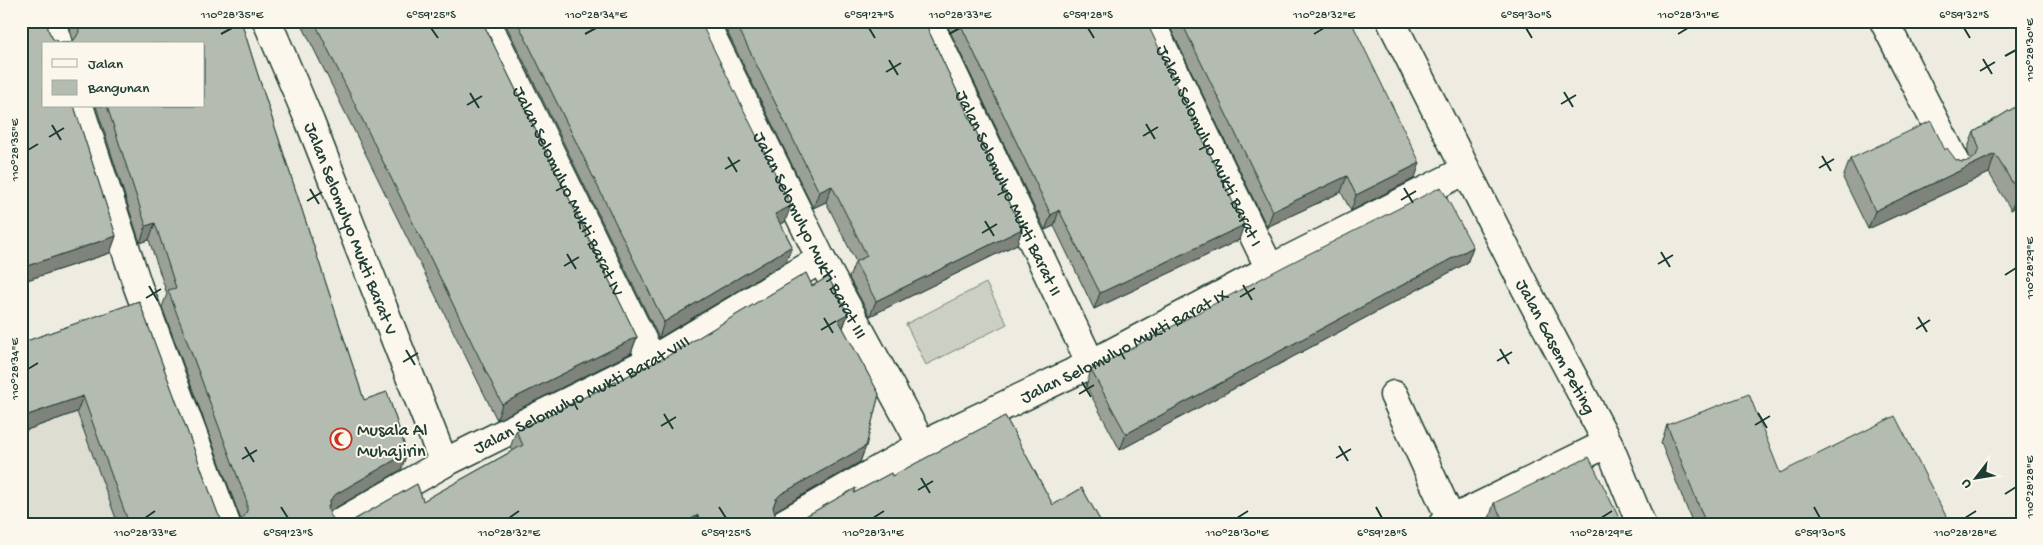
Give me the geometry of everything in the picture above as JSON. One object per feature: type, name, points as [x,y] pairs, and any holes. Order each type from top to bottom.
[{"type":"street","points":[[51,21],[57,42]]},
{"type":"street","name":"Jalan Selomulyo Mukti Barat IV","points":[[486,21],[652,360]]},
{"type":"street","name":"Jalan Selomulyo Mukti Barat III","points":[[704,21],[821,259],[922,445]]},
{"type":"street","name":"Jalan Selomulyo Mukti Barat II","points":[[928,21],[1091,364]]},
{"type":"street","name":"Jalan Selomulyo Mukti Barat I","points":[[1150,21],[1270,269]]},
{"type":"street","name":"Jalan Gasem Peting","points":[[1391,21],[1608,443],[1641,524]]},
{"type":"street","points":[[1884,21],[1957,165]]},
{"type":"street","name":"Jalan Selomulyo Mukti Barat V","points":[[270,22],[444,463]]},
{"type":"street","points":[[80,108],[138,286],[226,524]]},
{"type":"street","name":"Jalan Selomulyo Mukti Barat IX","points":[[783,524],[922,445],[1091,364],[1270,269],[1466,170]]},
{"type":"street","name":"Jalan Selomulyo Mukti Barat VIII","points":[[338,524],[444,463],[652,360],[821,259]]},
{"type":"street","points":[[1394,395],[1458,520],[1608,443]]},
{"type":"shaded area","points":[[986,283],[1007,324],[926,365],[906,324]]},
{"type":"shaded area","points":[[53,346],[189,524],[21,524],[21,357]]},
{"type":"building","points":[[21,21],[46,21],[53,39],[58,42],[42,42],[42,108],[75,108],[116,236],[21,268]]},
{"type":"building","points":[[78,21],[241,21],[364,400],[387,392],[407,453],[336,494],[331,499],[328,507],[330,515],[336,521],[343,523],[352,521],[417,484],[423,501],[523,445],[516,431],[666,357],[806,273],[812,286],[828,277],[848,314],[838,319],[879,394],[866,446],[781,494],[776,499],[773,507],[775,515],[781,521],[788,523],[797,521],[856,488],[854,493],[891,473],[892,476],[1005,416],[1053,505],[1082,488],[1102,524],[703,524],[698,515],[683,524],[129,524],[83,396],[22,417],[21,343],[139,301],[218,514],[222,520],[229,523],[238,522],[244,517],[247,511],[247,502],[168,290],[176,288],[155,223],[146,226],[108,108],[205,108],[205,42],[70,42],[75,39],[79,32]]},
{"type":"building","points":[[314,21],[482,21],[637,337],[502,404]]},
{"type":"building","points":[[517,21],[700,21],[791,206],[775,214],[792,246],[664,322]]},
{"type":"building","points":[[735,21],[924,21],[1022,229],[876,301],[855,262],[867,256],[832,186],[819,192]]},
{"type":"building","points":[[959,21],[1146,21],[1244,225],[1100,293],[1059,210],[1051,215]]},
{"type":"building","points":[[1181,21],[1351,21],[1420,163],[1356,195],[1347,176],[1273,211]]},
{"type":"building","points":[[2022,103],[2022,189],[2018,192],[1995,154],[1875,211],[1850,159],[1931,121],[1945,150],[1947,148],[1956,160],[1962,162],[1970,161],[1976,156],[1979,148],[1974,132]]},
{"type":"building","points":[[1441,187],[1473,247],[1126,434],[1091,370],[1283,267]]},
{"type":"building","points":[[1749,394],[1780,473],[1895,416],[1950,524],[1706,524],[1667,425]]},
{"type":"building","points":[[1589,457],[1622,524],[1488,524],[1502,518],[1494,503]]},
{"type":"place","name":"Musala Al Muhajirin","points":[[341,439]]}]
